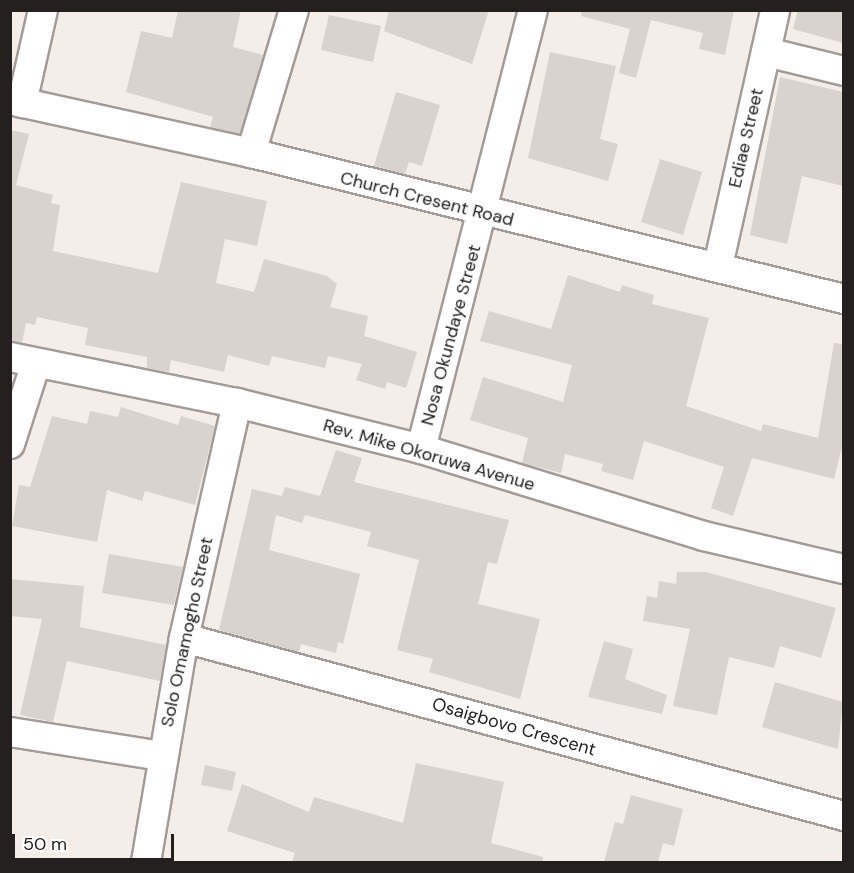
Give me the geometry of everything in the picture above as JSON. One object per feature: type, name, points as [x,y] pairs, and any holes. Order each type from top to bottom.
[{"type":"street","points":[[16,102],[43,10]]},
{"type":"street","points":[[251,153],[294,10]]},
{"type":"street","name":"Nosa Okundaye Street","points":[[421,449],[483,214],[533,10]]},
{"type":"street","name":"Ediae Street","points":[[718,266],[775,10]]},
{"type":"street","points":[[766,52],[843,71]]},
{"type":"street","name":"Church Cresent Road","points":[[16,102],[251,153],[483,214],[718,266],[843,299]]},
{"type":"street","points":[[10,444],[23,360]]},
{"type":"street","name":"Rev. Mike Okoruwa Avenue","points":[[23,360],[237,403],[421,449],[704,536],[843,569]]},
{"type":"street","name":"Solo Omamogho Street","points":[[149,862],[161,756],[184,638],[237,403]]},
{"type":"street","name":"Osaigbovo Crescent","points":[[184,638],[843,816]]},
{"type":"street","points":[[10,732],[161,756]]},
{"type":"building","points":[[178,10],[241,10],[233,47],[263,55],[240,134],[210,127],[213,117],[126,92],[141,31],[172,38]]},
{"type":"building","points":[[389,10],[489,10],[472,64],[384,31]]},
{"type":"building","points":[[582,10],[734,10],[725,55],[699,49],[703,33],[651,20],[636,78],[619,73],[630,29],[581,16]]},
{"type":"building","points":[[798,10],[843,10],[843,43],[793,29]]},
{"type":"building","points":[[329,15],[381,26],[373,62],[321,50]]},
{"type":"building","points":[[550,52],[616,66],[600,139],[618,144],[608,181],[528,158]]},
{"type":"building","points":[[780,77],[843,92],[843,186],[802,176],[787,244],[750,235]]},
{"type":"building","points":[[396,92],[440,105],[422,166],[409,162],[405,174],[374,166]]},
{"type":"building","points":[[10,130],[29,134],[16,185],[53,195],[51,203],[60,205],[53,251],[158,273],[181,182],[267,201],[257,246],[225,239],[216,283],[254,292],[264,259],[327,276],[337,284],[330,307],[368,316],[364,336],[417,352],[406,388],[387,382],[385,389],[356,380],[362,364],[328,356],[325,368],[272,356],[269,366],[228,355],[224,372],[171,360],[169,372],[147,368],[147,357],[85,345],[88,328],[37,317],[35,325],[26,323],[22,343],[10,341]]},
{"type":"building","points":[[660,159],[702,172],[683,235],[641,222]]},
{"type":"building","points":[[568,275],[620,292],[622,285],[654,295],[652,304],[709,318],[686,406],[761,431],[763,424],[818,438],[834,343],[843,344],[843,443],[834,479],[752,458],[733,516],[711,508],[724,467],[644,441],[633,480],[601,471],[603,464],[565,454],[561,473],[522,463],[528,438],[470,420],[483,377],[563,402],[572,365],[480,341],[489,311],[551,329]]},
{"type":"building","points":[[121,407],[178,425],[181,416],[215,426],[195,505],[145,491],[142,501],[107,490],[97,542],[12,526],[19,485],[30,487],[52,416],[87,424],[90,411],[118,417]]},
{"type":"building","points":[[336,450],[362,458],[354,482],[509,520],[497,564],[488,562],[478,604],[540,619],[520,699],[429,672],[433,659],[397,650],[419,560],[367,546],[371,532],[305,515],[302,523],[276,515],[269,550],[360,574],[343,644],[338,642],[336,653],[301,644],[299,652],[219,630],[252,489],[282,496],[285,487],[320,496]]},
{"type":"building","points":[[109,554],[183,567],[174,605],[102,593]]},
{"type":"building","points":[[677,572],[706,572],[836,608],[821,658],[780,646],[774,668],[729,657],[717,715],[673,706],[690,629],[643,621],[647,596],[657,598],[659,581],[676,584]]},
{"type":"building","points":[[10,579],[84,586],[80,627],[166,645],[160,681],[67,661],[53,722],[20,715],[42,619],[10,616]]},
{"type":"building","points":[[604,641],[633,649],[625,679],[667,695],[662,714],[588,697]]},
{"type":"building","points":[[775,682],[843,702],[838,749],[762,727]]},
{"type":"building","points":[[416,763],[504,782],[491,843],[543,857],[543,862],[292,862],[295,853],[227,831],[242,784],[309,812],[314,797],[403,823]]},
{"type":"building","points":[[205,765],[236,772],[232,791],[201,785]]},
{"type":"building","points":[[631,795],[683,809],[674,846],[663,843],[658,862],[604,862],[615,822],[623,824]]}]
